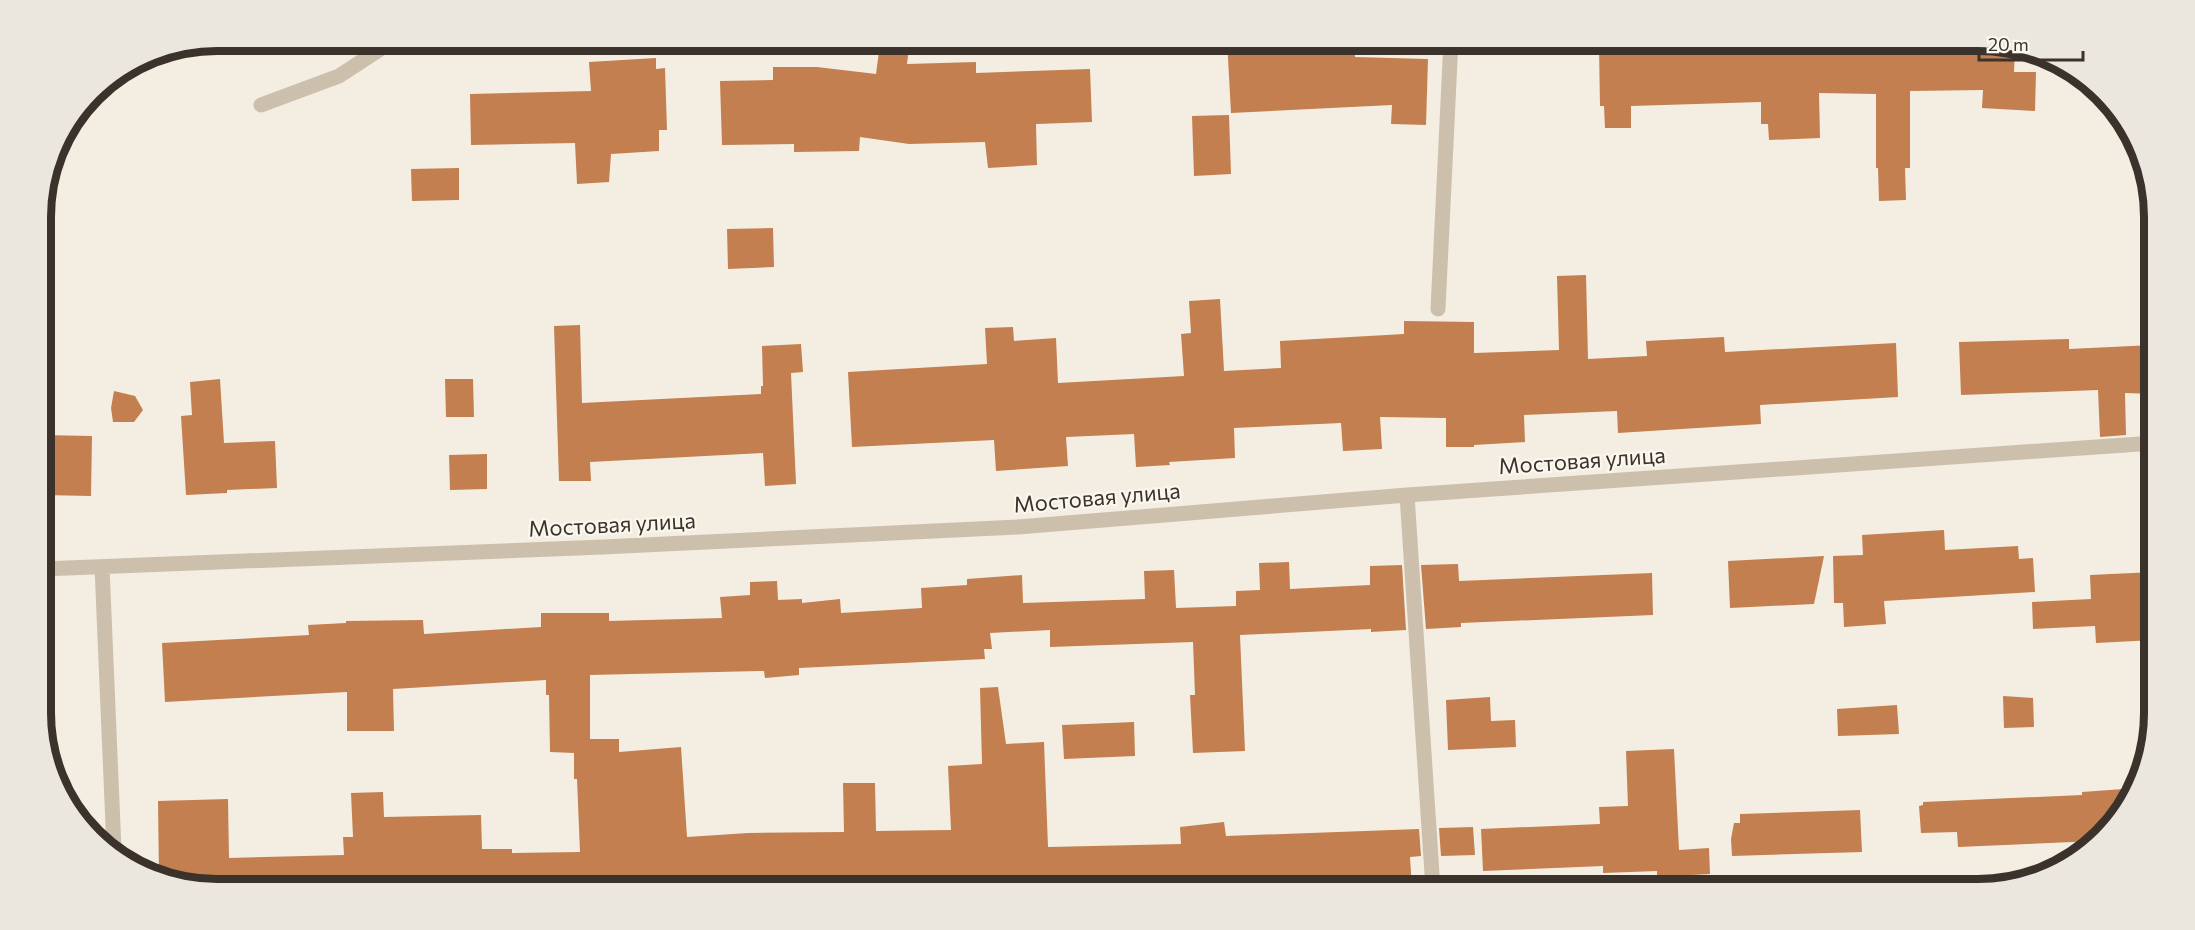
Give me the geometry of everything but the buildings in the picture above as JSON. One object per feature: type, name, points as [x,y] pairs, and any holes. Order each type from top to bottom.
[{"type":"street","points":[[261,105],[339,76],[377,51]]},
{"type":"street","points":[[1438,309],[1450,51]]},
{"type":"street","name":"Мостовая улица","points":[[51,569],[603,547],[1018,527],[1407,495],[2144,443]]},
{"type":"street","points":[[1407,495],[1432,879]]},
{"type":"street","points":[[102,567],[114,843]]}]
